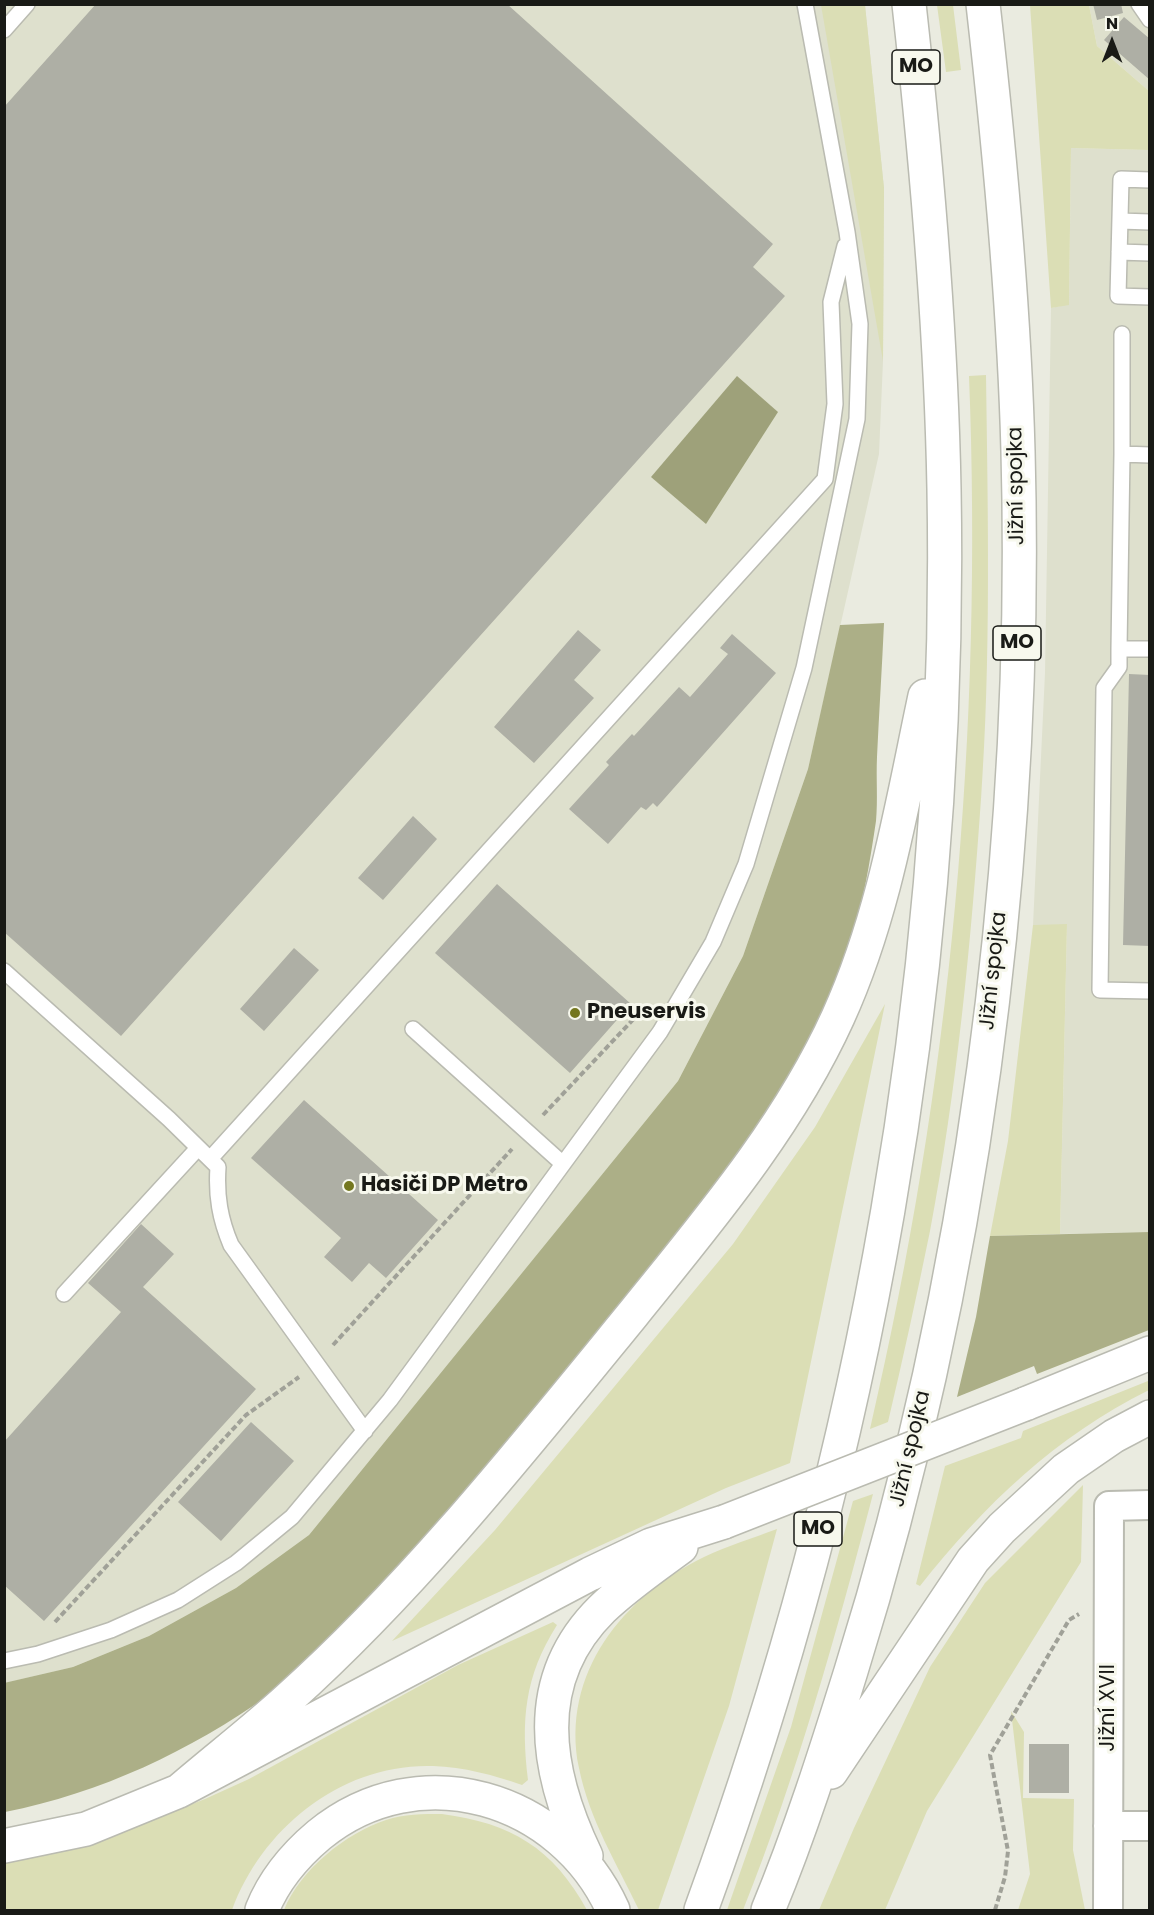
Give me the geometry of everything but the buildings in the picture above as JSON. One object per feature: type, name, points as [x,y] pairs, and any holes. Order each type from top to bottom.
[{"type":"highway","name":"MO","points":[[701,1911],[752,1760],[793,1624],[832,1471],[871,1295],[899,1138],[917,1011],[930,884],[939,751],[944,495],[939,340],[926,162],[909,4]]},
{"type":"highway","name":"Jižní spojka","points":[[768,1911],[805,1811],[863,1631],[911,1453],[948,1278],[974,1134],[994,985],[1015,707],[1018,465],[1012,325],[1002,184],[983,4]]},
{"type":"highway","points":[[179,1791],[288,1698],[413,1574],[572,1389],[690,1243],[767,1141],[819,1055],[838,1017],[863,951],[886,878],[942,618]]},
{"type":"highway","points":[[4,1846],[86,1829],[179,1791],[590,1574],[651,1545],[724,1522],[1149,1353]]},
{"type":"highway","points":[[805,1811],[973,1560],[1002,1528],[1066,1469],[1114,1436],[1149,1416]]},
{"type":"highway","points":[[613,1911],[570,1823],[555,1772],[552,1716],[554,1692],[562,1668],[579,1636],[620,1592],[682,1546],[724,1522]]},
{"type":"highway","points":[[262,1911],[289,1863],[324,1832],[365,1807],[417,1794],[472,1797],[517,1811],[538,1822],[560,1838],[596,1877]]},
{"type":"street","name":"Jižní XVII","points":[[1108,1911],[1109,1506],[1149,1505]]},
{"type":"street","points":[[1108,1826],[1149,1826]]},
{"type":"lane","points":[[4,30],[27,4]]},
{"type":"lane","points":[[4,1661],[38,1654],[111,1630],[178,1600],[226,1569],[292,1517],[365,1431],[660,1032],[713,942],[746,864],[804,668],[857,418],[860,324],[847,232],[805,4]]},
{"type":"lane","points":[[1139,4],[1149,20]]},
{"type":"lane","points":[[1149,180],[1121,179],[1118,296],[1149,297]]},
{"type":"lane","points":[[1120,221],[1149,222]]},
{"type":"lane","points":[[210,1159],[825,478],[835,405],[831,302],[841,270],[847,232]]},
{"type":"lane","points":[[1119,252],[1149,253]]},
{"type":"lane","points":[[1122,334],[1119,667],[1104,688],[1100,990],[1149,991]]},
{"type":"lane","points":[[1122,454],[1149,455]]},
{"type":"lane","points":[[1119,649],[1149,649]]},
{"type":"lane","points":[[4,971],[218,1167],[217,1190],[221,1221],[231,1245],[365,1431]]},
{"type":"lane","points":[[413,1029],[563,1164]]},
{"type":"lane","points":[[64,1294],[198,1148]]},
{"type":"path","points":[[995,1911],[1005,1877],[1008,1851],[990,1755],[1069,1620],[1109,1596]]},
{"type":"shaded area","points":[[4,5],[865,5],[884,188],[883,361],[879,454],[808,769],[743,956],[678,1081],[309,1535],[236,1588],[149,1636],[73,1667],[5,1683]]},
{"type":"shaded area","points":[[821,5],[865,5],[884,188],[883,361]]},
{"type":"shaded area","points":[[937,5],[953,5],[961,70],[946,72]]},
{"type":"shaded area","points":[[1030,5],[1089,5],[1097,46],[1149,91],[1149,150],[1071,148],[1069,305],[1051,308]]},
{"type":"shaded area","points":[[1089,5],[1149,5],[1149,91],[1097,46]]},
{"type":"shaded area","points":[[1071,148],[1149,150],[1149,1232],[1060,1234],[1067,925],[1033,925],[1045,673],[1051,308],[1069,304]]},
{"type":"shaded area","points":[[986,375],[988,587],[986,693],[968,962],[948,1124],[930,1231],[888,1422],[870,1429],[898,1299],[922,1169],[941,1038],[955,906],[965,774],[971,641],[972,509],[969,376]]},
{"type":"shaded area","points":[[737,376],[778,412],[706,524],[651,477]]},
{"type":"shaded area","points":[[884,623],[876,821],[866,883],[855,929],[821,1013],[787,1079],[747,1143],[703,1204],[609,1322],[447,1513],[380,1587],[286,1682],[239,1715],[176,1752],[76,1794],[5,1812],[4,1683],[73,1667],[149,1636],[236,1588],[309,1535],[678,1081],[743,956],[808,769],[840,625]]},
{"type":"shaded area","points":[[1067,924],[1060,1234],[990,1236],[1008,1141],[1033,925]]},
{"type":"shaded area","points":[[885,1004],[790,1463],[726,1488],[392,1641],[495,1530],[733,1244],[815,1127]]},
{"type":"shaded area","points":[[1149,1232],[1149,1330],[1037,1374],[1034,1366],[957,1397],[976,1317],[990,1236]]},
{"type":"shaded area","points":[[1148,1381],[1149,1390],[1083,1429],[1024,1475],[970,1527],[920,1586],[916,1584],[945,1466],[1021,1438],[1023,1431]]},
{"type":"shaded area","points":[[1083,1485],[1081,1562],[927,1811],[885,1910],[819,1910],[854,1828],[930,1667],[985,1583]]},
{"type":"shaded area","points":[[873,1494],[830,1652],[781,1808],[743,1910],[727,1910],[791,1727],[853,1501]]},
{"type":"shaded area","points":[[777,1529],[729,1706],[658,1910],[639,1910],[597,1823],[579,1768],[576,1733],[579,1700],[589,1670],[604,1642],[624,1616],[648,1593],[675,1573],[704,1557]]},
{"type":"shaded area","points":[[553,1622],[557,1625],[546,1644],[531,1681],[525,1719],[528,1780],[522,1785],[478,1772],[433,1766],[399,1768],[367,1776],[337,1789],[310,1806],[285,1828],[263,1852],[232,1910],[5,1910],[4,1862],[146,1822],[205,1799],[249,1779],[458,1665]]},
{"type":"shaded area","points":[[1011,1711],[1024,1732],[1023,1798],[1074,1799],[1073,1850],[1085,1910],[1018,1910],[1030,1874]]},
{"type":"shaded area","points":[[442,1814],[489,1824],[528,1842],[560,1870],[587,1910],[284,1910],[291,1895],[313,1867],[355,1834],[393,1818]]},
{"type":"place","name":"Pneuservis","points":[[575,1013]]},
{"type":"place","name":"Hasiči DP Metro","points":[[349,1186]]}]
